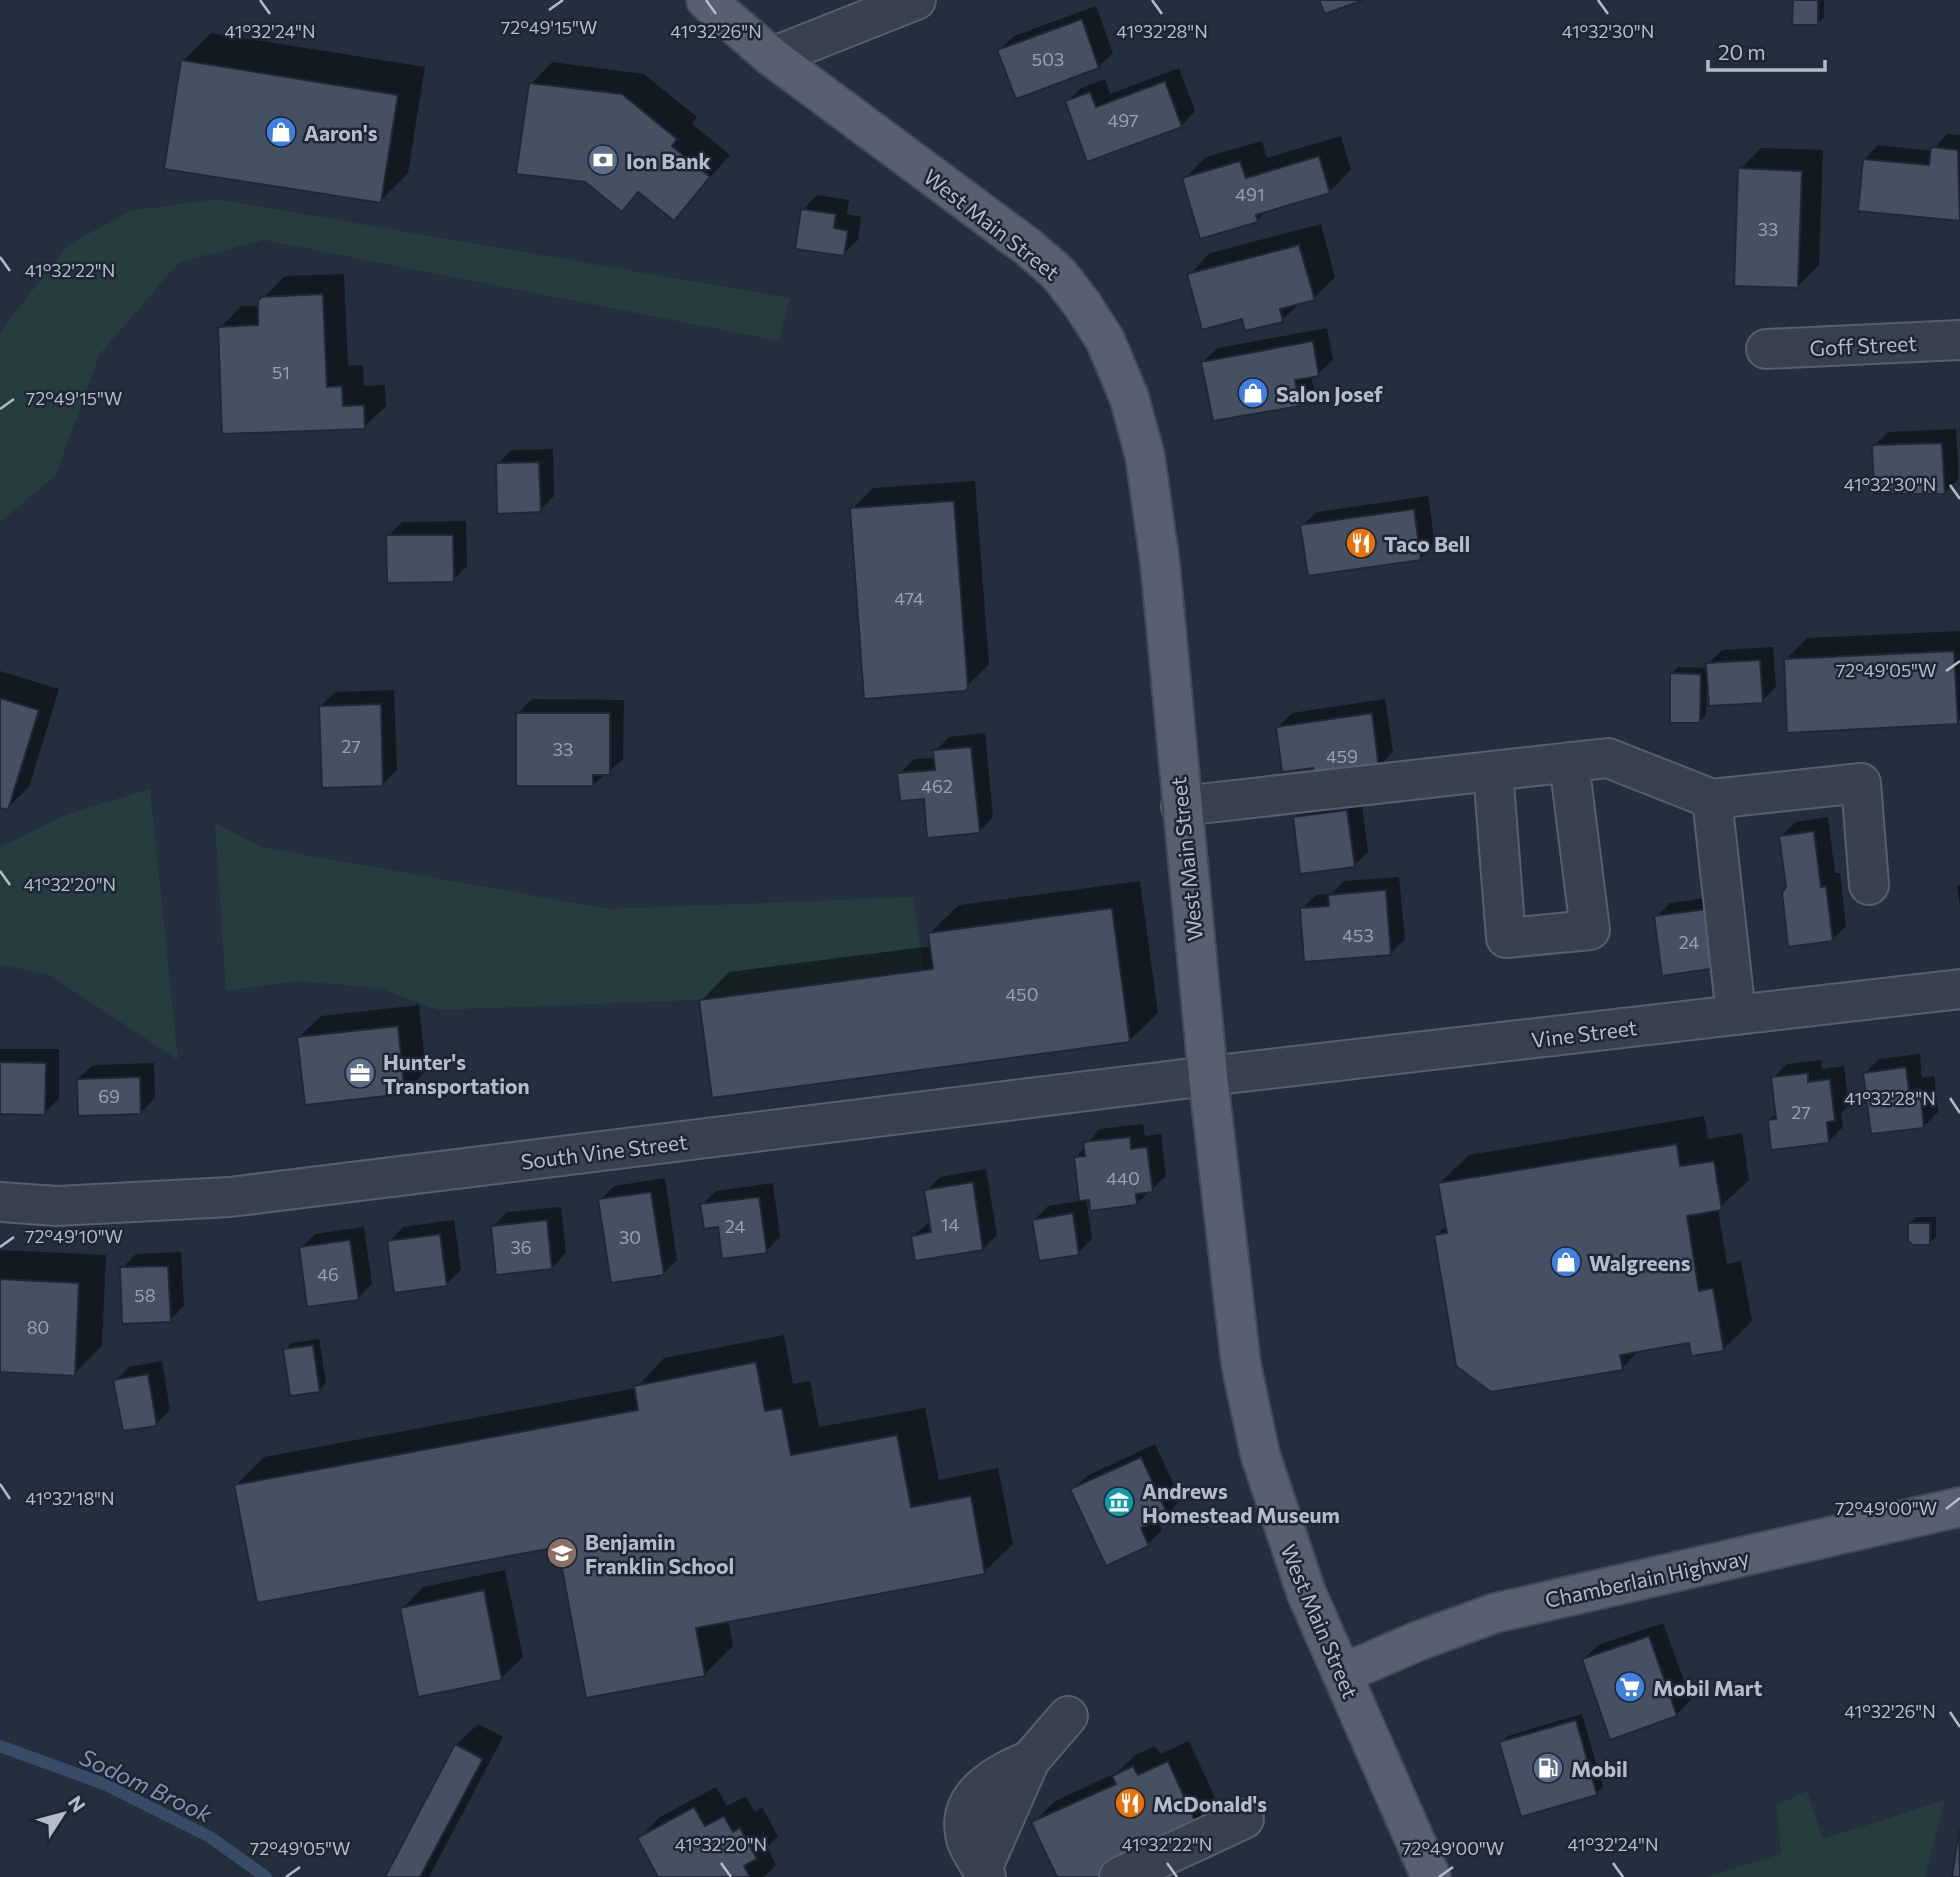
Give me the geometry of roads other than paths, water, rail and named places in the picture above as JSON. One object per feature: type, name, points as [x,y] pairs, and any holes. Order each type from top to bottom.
[{"type":"main road","name":"West Main Street","points":[[706,0],[772,57],[1028,247],[1058,273],[1083,304],[1105,340],[1129,397],[1145,456],[1160,563],[1208,1076],[1241,1364],[1260,1454],[1302,1580],[1431,1877]]},
{"type":"main road","name":"Chamberlain Highway","points":[[1342,1674],[1418,1641],[1495,1613],[1960,1507]]},
{"type":"street","points":[[772,57],[916,0]]},
{"type":"street","name":"Goff Street","points":[[1766,349],[1960,340]]},
{"type":"street","points":[[1181,806],[1608,758],[1713,799],[1861,783],[1869,885]]},
{"type":"street","points":[[1493,771],[1506,938],[1590,930],[1569,762]]},
{"type":"street","points":[[1713,799],[1736,1015]]},
{"type":"street","name":"Vine Street","points":[[1208,1076],[1960,989]]},
{"type":"street","name":"South Vine Street","points":[[0,1202],[57,1206],[230,1197],[1208,1076]]},
{"type":"street","points":[[984,1873],[966,1839],[967,1815],[977,1791],[993,1776],[1030,1760],[1068,1716]]},
{"type":"street","points":[[1119,1877],[1244,1819]]},
{"type":"waterway","name":"Sodom Brook","points":[[0,1746],[104,1784],[210,1837],[266,1877]]},
{"type":"place","name":"Aaron's","points":[[281,132]]},
{"type":"place","name":"Ion Bank","points":[[603,160]]},
{"type":"place","name":"Salon Josef","points":[[1253,393]]},
{"type":"place","name":"Taco Bell","points":[[1361,543]]},
{"type":"place","name":"Hunter's Transportation","points":[[360,1073]]},
{"type":"place","name":"Walgreens","points":[[1566,1262]]},
{"type":"place","name":"Andrews Homestead Museum","points":[[1119,1502]]},
{"type":"place","name":"Benjamin Franklin School","points":[[562,1553]]},
{"type":"place","name":"Mobil Mart","points":[[1630,1687]]},
{"type":"place","name":"Mobil","points":[[1548,1768]]},
{"type":"place","name":"McDonald's","points":[[1130,1803]]}]
